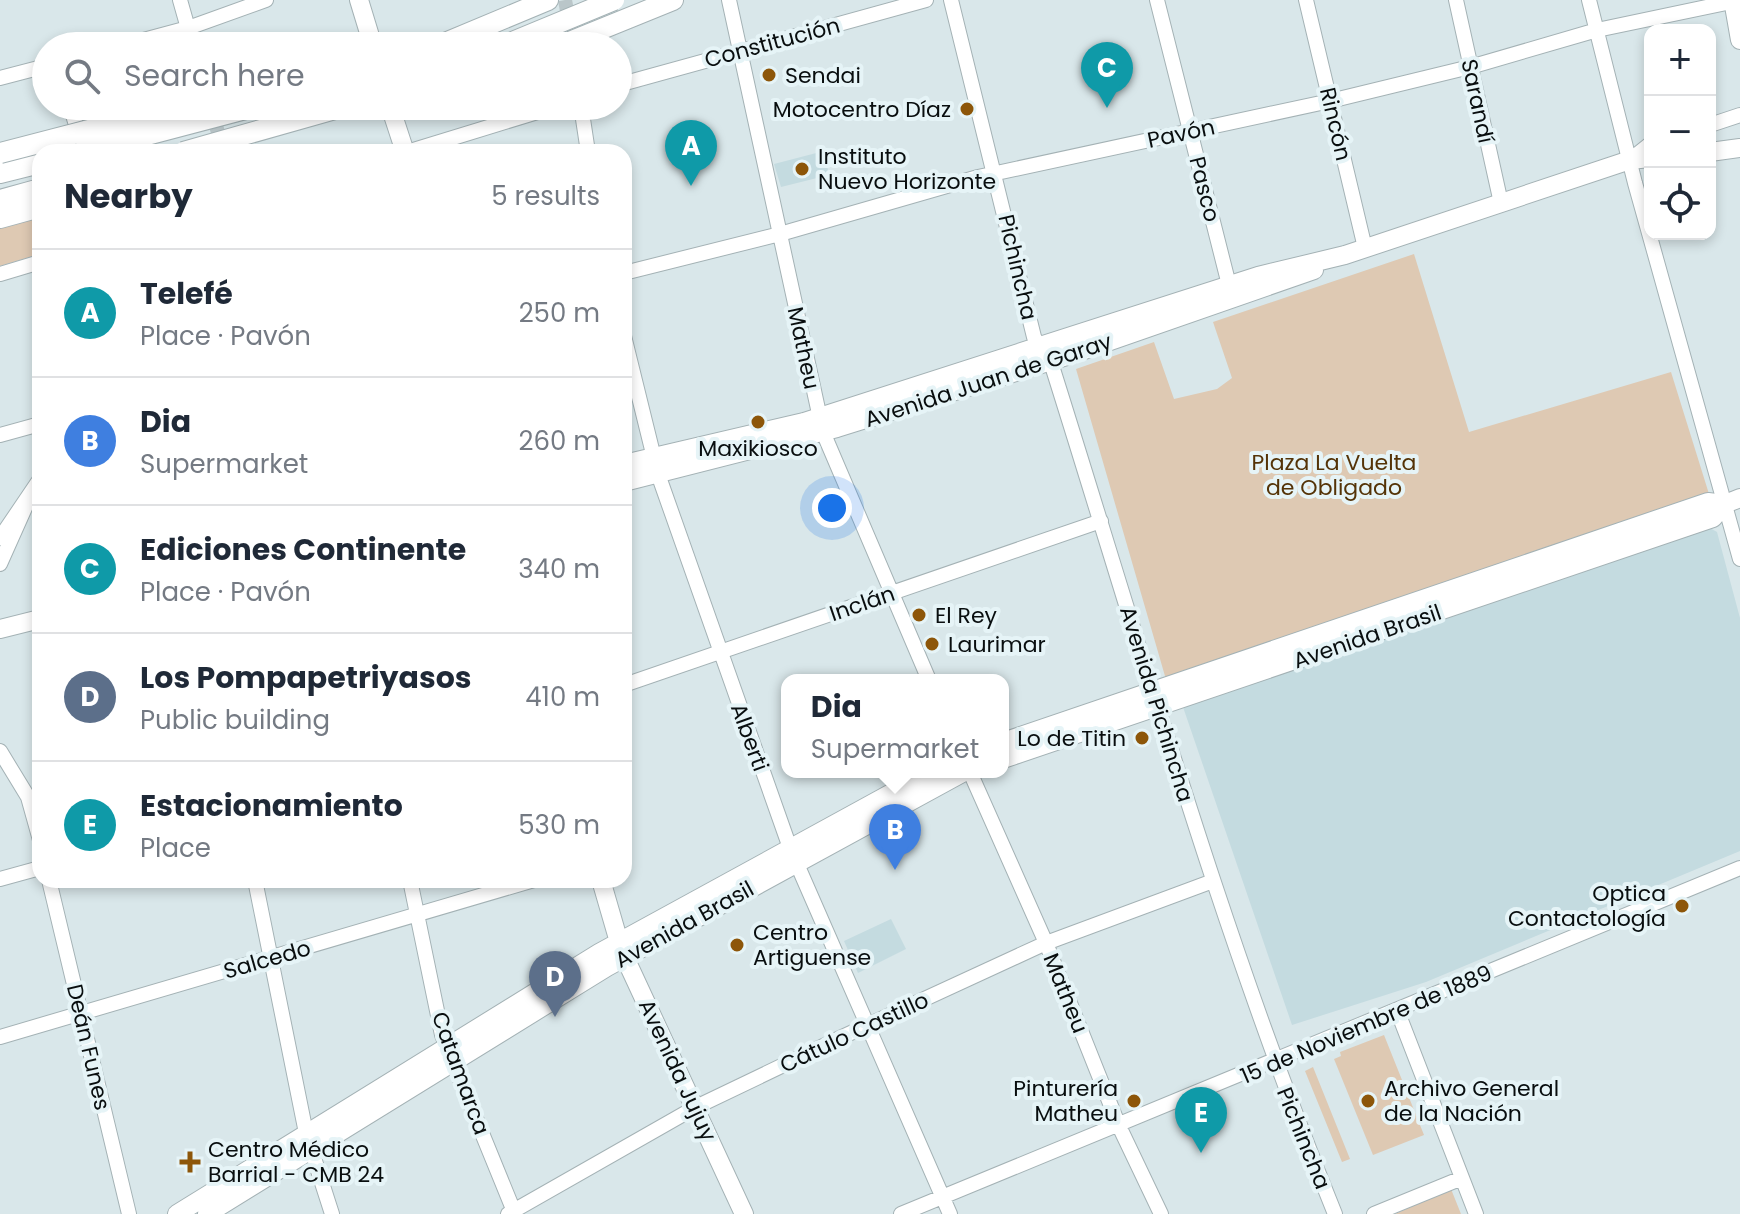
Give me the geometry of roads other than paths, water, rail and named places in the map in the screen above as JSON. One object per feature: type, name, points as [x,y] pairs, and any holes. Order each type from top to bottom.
[{"type":"highway","points":[[471,32],[548,0]]},
{"type":"highway","points":[[537,32],[614,0]]},
{"type":"highway","points":[[594,32],[671,1]]},
{"type":"highway","points":[[35,144],[128,120]]},
{"type":"highway","points":[[112,144],[204,120]]},
{"type":"highway","points":[[211,144],[296,120]]},
{"type":"highway","points":[[0,153],[32,145]]},
{"type":"highway","points":[[0,173],[32,165]]},
{"type":"highway","points":[[0,200],[32,191]]},
{"type":"highway","points":[[0,218],[32,209]]},
{"type":"main road","points":[[359,0],[369,32]]},
{"type":"main road","points":[[1736,1],[1740,40]]},
{"type":"main road","points":[[395,120],[403,144]]},
{"type":"main road","points":[[1716,151],[1740,148]]},
{"type":"main road","name":"Avenida Juan de Garay","points":[[632,478],[656,465],[821,425],[1044,354],[1262,291],[1365,248],[1630,160],[1644,159]]},
{"type":"main road","name":"Avenida Juan de Garay","points":[[1044,354],[1229,285],[1345,255]]},
{"type":"main road","name":"Avenida Juan de Garay","points":[[632,464],[656,465]]},
{"type":"main road","name":"Avenida Brasil","points":[[1009,757],[1708,502],[1732,501]]},
{"type":"main road","points":[[0,629],[32,621]]},
{"type":"main road","name":"Avenida Brasil","points":[[1009,740],[1155,701]]},
{"type":"main road","name":"Avenida Brasil","points":[[793,856],[920,778]]},
{"type":"main road","name":"Avenida Brasil","points":[[177,1214],[308,1141],[621,950],[793,856],[952,778]]},
{"type":"main road","name":"Avenida Jujuy","points":[[603,888],[621,950],[744,1214]]},
{"type":"main road","name":"Avenida Brasil","points":[[207,1214],[229,1208],[308,1141]]},
{"type":"street","points":[[180,0],[189,32]]},
{"type":"street","points":[[173,32],[266,0]]},
{"type":"street","name":"Matheu","points":[[729,0],[821,425],[926,674]]},
{"type":"street","name":"Constitución","points":[[632,81],[926,0]]},
{"type":"street","name":"Pichincha","points":[[951,0],[997,173],[1034,337],[1044,354]]},
{"type":"street","name":"Pasco","points":[[1157,0],[1229,285]]},
{"type":"street","name":"Rincón","points":[[1306,0],[1365,248]]},
{"type":"street","name":"Sarandí","points":[[1456,0],[1501,203]]},
{"type":"street","points":[[1589,0],[1630,160],[1732,501],[1740,559]]},
{"type":"street","name":"Pavón","points":[[632,271],[780,234],[997,173],[1330,101],[1470,67],[1597,30],[1736,1]]},
{"type":"street","points":[[0,78],[32,70]]},
{"type":"street","points":[[1716,123],[1740,115]]},
{"type":"street","points":[[74,120],[77,128]]},
{"type":"street","points":[[432,144],[511,120]]},
{"type":"street","points":[[583,120],[587,144]]},
{"type":"street","points":[[1630,160],[1644,149]]},
{"type":"street","points":[[0,274],[32,264]]},
{"type":"street","name":"Avenida Pichincha","points":[[1044,354],[1101,521],[1213,881],[1275,1062]]},
{"type":"street","name":"Alberti","points":[[632,368],[656,465],[718,652],[793,856],[950,1214]]},
{"type":"street","points":[[0,435],[32,426]]},
{"type":"street","points":[[0,564],[32,494]]},
{"type":"street","points":[[0,538],[29,499]]},
{"type":"street","name":"Inclán","points":[[632,682],[1101,521]]},
{"type":"street","points":[[0,751],[32,806]]},
{"type":"street","name":"Matheu","points":[[973,778],[1046,943],[1119,1126],[1161,1214]]},
{"type":"street","name":"15 de Noviembre de 1889","points":[[901,1214],[1740,868]]},
{"type":"street","points":[[0,879],[32,870]]},
{"type":"street","name":"Cátulo Castillo","points":[[513,1213],[696,1107],[868,1025],[1046,943],[1213,881]]},
{"type":"street","name":"Deán Funes","points":[[51,888],[129,1214]]},
{"type":"street","points":[[257,888],[308,1141],[332,1214]]},
{"type":"street","name":"Catamarca","points":[[412,888],[450,1054],[513,1213]]},
{"type":"street","name":"Salcedo","points":[[0,1037],[507,888]]},
{"type":"street","points":[[1397,1010],[1476,1214]]},
{"type":"street","name":"Pichincha","points":[[1275,1062],[1335,1214]]},
{"type":"street","points":[[1374,1214],[1462,1178]]},
{"type":"tunnel","points":[[565,0],[570,27]]},
{"type":"tunnel","points":[[214,120],[222,144]]},
{"type":"place","name":"Sendai","points":[[769,75]]},
{"type":"place","name":"Ediciones Continente","points":[[1107,108]]},
{"type":"place","name":"Motocentro Díaz","points":[[967,109]]},
{"type":"place","name":"Instituto Nuevo Horizonte","points":[[802,169]]},
{"type":"place","name":"Telefé","points":[[691,186]]},
{"type":"place","name":"Maxikiosco","points":[[758,422]]},
{"type":"place","name":"El Rey","points":[[919,615]]},
{"type":"place","name":"Laurimar","points":[[932,644]]},
{"type":"place","name":"Lo de Titin","points":[[1142,738]]},
{"type":"place","name":"Dia","points":[[895,870]]},
{"type":"place","name":"Optica Contactología","points":[[1682,906]]},
{"type":"place","name":"Centro Artiguense","points":[[737,945]]},
{"type":"place","name":"Los Pompapetriyasos","points":[[555,1017]]},
{"type":"place","name":"Pinturería Matheu","points":[[1134,1101]]},
{"type":"place","name":"Archivo General de la Nación","points":[[1368,1101]]},
{"type":"place","name":"Estacionamiento","points":[[1201,1153]]},
{"type":"place","name":"Centro Médico Barrial - CMB 24","points":[[190,1162]]},
{"type":"park label","name":"Plaza La Vuelta de Obligado","points":[[1334,474]]}]
